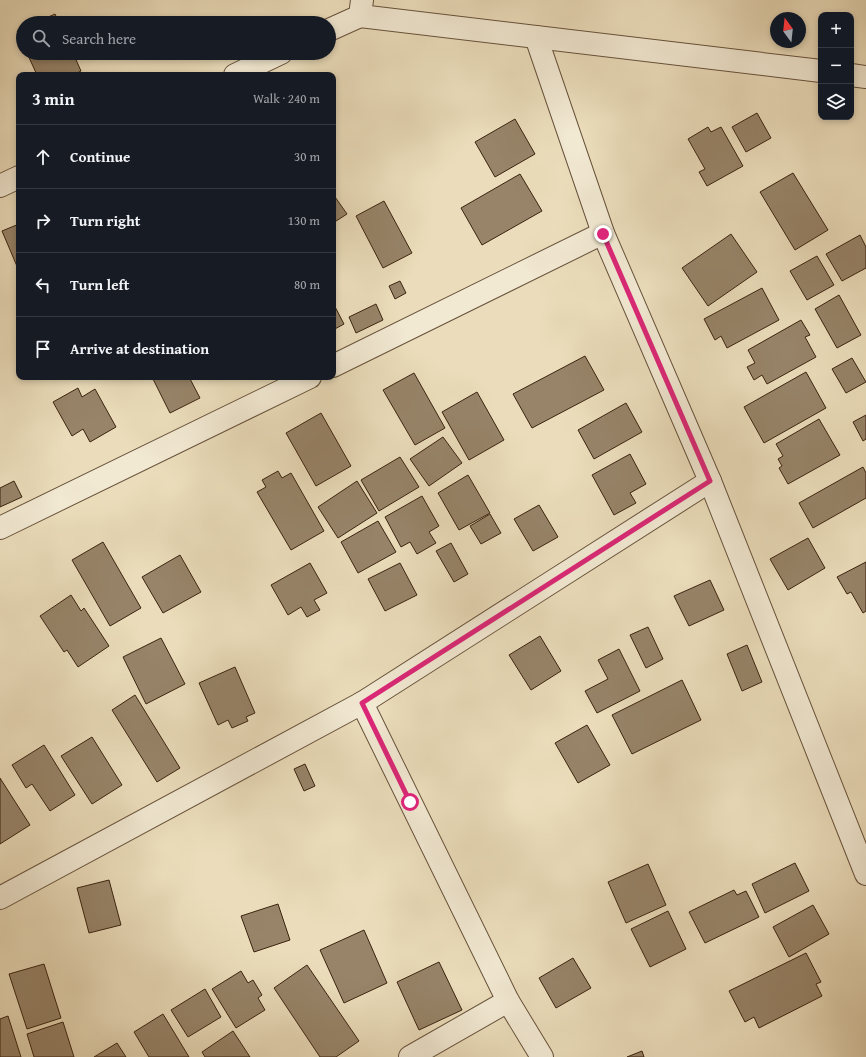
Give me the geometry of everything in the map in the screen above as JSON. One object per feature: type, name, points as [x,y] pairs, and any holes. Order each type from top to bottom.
[{"type":"street","points":[[336,25],[361,8],[536,37],[818,71]]},
{"type":"street","points":[[536,37],[603,234],[710,481],[866,874]]},
{"type":"street","points":[[241,72],[266,60]]},
{"type":"street","points":[[854,75],[866,77]]},
{"type":"street","points":[[0,186],[16,178]]},
{"type":"street","points":[[336,365],[603,234]]},
{"type":"street","points":[[0,528],[304,380]]},
{"type":"street","points":[[0,898],[362,703],[710,481]]},
{"type":"street","points":[[362,703],[508,1001],[542,1057]]},
{"type":"street","points":[[410,1057],[508,1001]]},
{"type":"building","points":[[30,60],[76,60],[81,71],[79,72],[36,72]]},
{"type":"building","points":[[757,113],[771,138],[746,152],[732,127]]},
{"type":"building","points":[[515,119],[535,154],[495,177],[475,142]]},
{"type":"building","points":[[708,127],[711,132],[721,127],[743,166],[707,186],[699,172],[705,169],[688,139]]},
{"type":"building","points":[[793,173],[828,230],[795,250],[760,192]]},
{"type":"building","points":[[520,174],[542,211],[482,245],[461,208]]},
{"type":"building","points":[[336,198],[347,214],[336,221]]},
{"type":"building","points":[[384,201],[412,253],[383,268],[356,216]]},
{"type":"building","points":[[16,225],[16,264],[2,231]]},
{"type":"building","points":[[731,234],[757,272],[708,306],[682,268]]},
{"type":"building","points":[[860,235],[866,247],[866,268],[842,281],[826,254]]},
{"type":"building","points":[[817,256],[834,285],[807,300],[790,271]]},
{"type":"building","points":[[400,281],[406,293],[395,299],[389,286]]},
{"type":"building","points":[[762,288],[779,320],[727,348],[721,336],[715,340],[704,319]]},
{"type":"building","points":[[839,295],[861,335],[837,348],[815,309]]},
{"type":"building","points":[[376,304],[383,320],[356,333],[349,317]]},
{"type":"building","points":[[336,309],[344,324],[336,328]]},
{"type":"building","points":[[801,320],[810,335],[805,337],[816,357],[767,384],[762,375],[754,380],[747,367],[755,363],[748,350]]},
{"type":"building","points":[[585,356],[604,390],[532,428],[513,394]]},
{"type":"building","points":[[852,358],[866,382],[846,393],[832,369]]},
{"type":"building","points":[[806,372],[826,408],[764,443],[744,407]]},
{"type":"building","points":[[414,373],[445,428],[415,445],[383,390]]},
{"type":"building","points":[[154,380],[191,380],[200,398],[170,413]]},
{"type":"building","points":[[78,388],[82,397],[95,389],[116,427],[90,442],[83,429],[72,436],[53,402]]},
{"type":"building","points":[[477,392],[504,440],[469,460],[442,412]]},
{"type":"building","points":[[626,403],[642,432],[594,459],[578,430]]},
{"type":"building","points":[[321,413],[351,466],[316,486],[286,433]]},
{"type":"building","points":[[866,415],[866,439],[863,441],[853,422]]},
{"type":"building","points":[[819,419],[840,455],[788,484],[779,468],[782,466],[778,459],[783,456],[776,444]]},
{"type":"building","points":[[443,437],[462,463],[429,486],[410,459]]},
{"type":"building","points":[[630,454],[646,484],[630,493],[636,503],[614,515],[592,475]]},
{"type":"building","points":[[400,457],[419,487],[379,511],[361,480]]},
{"type":"building","points":[[863,467],[866,473],[866,498],[813,528],[799,503]]},
{"type":"building","points":[[278,471],[282,478],[291,473],[324,531],[291,550],[257,492],[266,487],[262,480]]},
{"type":"building","points":[[468,475],[490,513],[459,530],[438,493]]},
{"type":"building","points":[[14,481],[22,497],[0,507],[0,488]]},
{"type":"building","points":[[357,481],[377,513],[338,538],[318,507]]},
{"type":"building","points":[[422,496],[439,526],[429,532],[436,543],[417,554],[410,542],[401,547],[385,517]]},
{"type":"building","points":[[539,505],[558,537],[533,551],[514,519]]},
{"type":"building","points":[[490,514],[501,533],[481,544],[470,526]]},
{"type":"building","points":[[378,521],[396,552],[358,573],[341,542]]},
{"type":"building","points":[[808,538],[825,568],[788,590],[770,559]]},
{"type":"building","points":[[103,542],[141,608],[110,626],[72,560]]},
{"type":"building","points":[[451,543],[468,574],[454,582],[436,551]]},
{"type":"building","points":[[180,555],[201,592],[163,613],[142,577]]},
{"type":"building","points":[[866,562],[866,611],[863,613],[851,592],[847,594],[837,577]]},
{"type":"building","points":[[310,563],[327,593],[314,600],[320,610],[307,617],[301,607],[288,615],[271,585]]},
{"type":"building","points":[[400,563],[417,595],[385,611],[368,579]]},
{"type":"building","points":[[710,580],[724,610],[689,626],[674,596]]},
{"type":"building","points":[[71,595],[81,611],[84,608],[109,646],[78,667],[67,650],[64,652],[40,616]]},
{"type":"building","points":[[648,627],[663,659],[646,668],[630,635]]},
{"type":"building","points":[[540,636],[561,671],[531,690],[509,655]]},
{"type":"building","points":[[161,638],[185,684],[146,704],[123,657]]},
{"type":"building","points":[[747,645],[762,682],[742,691],[727,654]]},
{"type":"building","points":[[619,649],[640,691],[597,713],[585,691],[608,679],[598,660]]},
{"type":"building","points":[[235,667],[255,713],[246,717],[248,721],[232,728],[228,720],[218,725],[199,683]]},
{"type":"building","points":[[682,680],[701,720],[632,754],[612,715]]},
{"type":"building","points":[[135,695],[180,768],[157,782],[112,710]]},
{"type":"building","points":[[587,725],[610,765],[578,783],[555,743]]},
{"type":"building","points":[[92,737],[122,785],[92,804],[61,756]]},
{"type":"building","points":[[44,745],[75,795],[50,811],[32,784],[26,788],[12,765]]},
{"type":"building","points":[[305,764],[315,786],[304,791],[294,769]]},
{"type":"building","points":[[0,778],[30,825],[0,844]]},
{"type":"building","points":[[795,863],[809,891],[765,913],[752,884]]},
{"type":"building","points":[[648,864],[666,905],[626,923],[608,882]]},
{"type":"building","points":[[109,880],[121,925],[89,933],[77,888]]},
{"type":"building","points":[[734,890],[737,895],[746,891],[759,917],[705,943],[689,912]]},
{"type":"building","points":[[278,904],[290,940],[254,952],[241,916]]},
{"type":"building","points":[[813,905],[829,934],[789,957],[773,927]]},
{"type":"building","points":[[668,911],[686,949],[650,967],[631,929]]},
{"type":"building","points":[[364,930],[387,983],[344,1003],[320,950]]},
{"type":"building","points":[[806,953],[821,982],[816,984],[822,996],[759,1028],[754,1017],[745,1022],[729,991]]},
{"type":"building","points":[[573,958],[591,988],[556,1008],[539,978]]},
{"type":"building","points":[[439,962],[462,1010],[419,1030],[397,982]]},
{"type":"building","points":[[44,964],[61,1018],[27,1029],[9,974]]},
{"type":"building","points":[[307,965],[359,1041],[336,1057],[320,1057],[274,988]]},
{"type":"building","points":[[241,971],[248,983],[253,980],[262,995],[258,998],[265,1010],[236,1028],[212,989]]},
{"type":"building","points":[[205,989],[221,1017],[188,1037],[171,1010]]},
{"type":"building","points":[[163,1014],[189,1057],[149,1057],[134,1032]]},
{"type":"building","points":[[8,1016],[21,1057],[0,1057],[0,1019]]},
{"type":"building","points":[[63,1022],[74,1057],[34,1057],[27,1034]]},
{"type":"building","points":[[233,1031],[250,1057],[205,1057],[202,1052]]},
{"type":"building","points":[[117,1043],[126,1057],[94,1057]]},
{"type":"building","points":[[642,1051],[644,1057],[627,1057]]},
{"type":"route","points":[[410,802],[362,703],[710,481],[603,234]]}]
